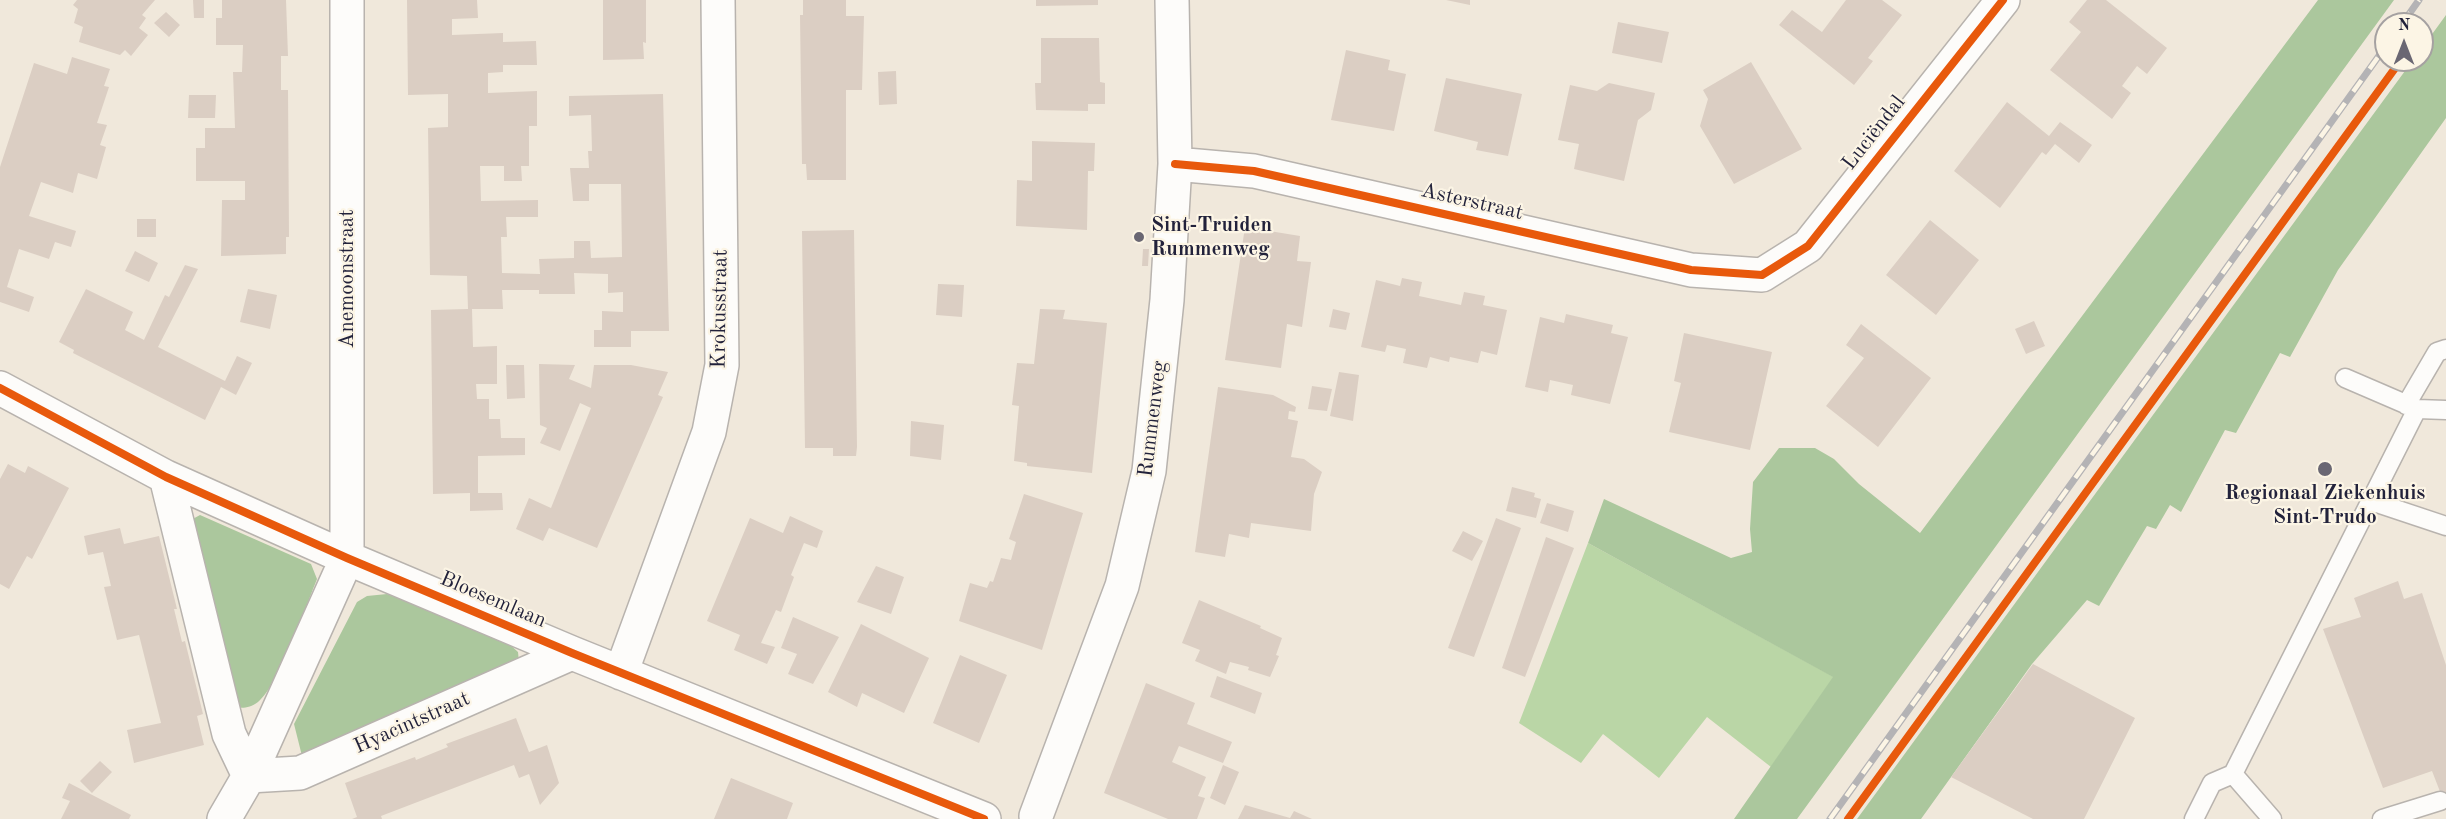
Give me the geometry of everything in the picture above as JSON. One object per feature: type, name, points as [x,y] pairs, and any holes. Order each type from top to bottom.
[{"type":"street","name":"Anemoonstraat","points":[[347,0],[347,558]]},
{"type":"street","name":"Krokusstraat","points":[[621,673],[709,432],[722,365],[718,0]]},
{"type":"street","name":"Rummenweg","points":[[1030,818],[1122,586],[1149,471],[1167,300],[1175,164],[1172,0]]},
{"type":"street","name":"Luciëndal","points":[[1762,275],[1808,246],[2003,0]]},
{"type":"street","name":"Asterstraat","points":[[1175,164],[1254,171],[1691,270],[1762,275]]},
{"type":"street","name":"Bloesemlaan","points":[[0,388],[166,477],[347,558],[572,653],[984,819]]},
{"type":"street","points":[[166,477],[229,734],[249,776]]},
{"type":"street","points":[[224,819],[249,776],[347,558]]},
{"type":"street","name":"Hyacintstraat","points":[[249,776],[300,773],[572,653]]},
{"type":"lane","points":[[2194,819],[2212,783],[2233,774],[2371,501],[2437,352],[2446,349]]},
{"type":"lane","points":[[2345,378],[2411,407],[2446,410]]},
{"type":"lane","points":[[2371,501],[2446,526]]},
{"type":"lane","points":[[2233,774],[2272,819]]},
{"type":"lane","points":[[2382,819],[2440,801]]},
{"type":"green space","points":[[2318,0],[2394,0],[2385,12],[2374,12],[2374,27],[1797,819],[1734,819],[1833,677],[1588,543],[1604,499],[1731,558],[1752,552],[1750,529],[1753,482],[1779,448],[1815,448],[1834,459],[1859,484],[1920,533]]},
{"type":"green space","points":[[2446,15],[2446,118],[2338,270],[2290,357],[2280,353],[2236,433],[2225,430],[2181,512],[2170,505],[2156,529],[2147,526],[2099,606],[2087,600],[2032,664],[1921,819],[1857,819],[2404,72],[2434,72],[2434,32]]},
{"type":"green space","points":[[200,515],[311,564],[317,579],[275,679],[258,702],[248,707],[231,707],[189,521]]},
{"type":"green space","points":[[1588,543],[1834,677],[1771,767],[1707,717],[1659,778],[1603,734],[1581,763],[1519,723]]},
{"type":"green space","points":[[387,594],[505,640],[518,652],[519,662],[303,760],[294,724],[357,602],[367,596]]},
{"type":"building","points":[[77,0],[155,0],[142,15],[146,18],[139,28],[148,35],[131,56],[125,50],[120,55],[79,42],[83,27],[74,23],[78,9],[73,5]]},
{"type":"building","points":[[193,0],[204,0],[204,18],[194,18]]},
{"type":"building","points":[[222,0],[286,0],[288,56],[281,56],[281,90],[288,90],[289,237],[286,237],[286,254],[221,256],[222,200],[245,200],[245,181],[196,181],[196,148],[205,148],[205,128],[235,128],[233,72],[242,72],[243,45],[216,45],[216,18],[222,18]]},
{"type":"building","points":[[407,0],[477,0],[478,18],[452,19],[452,35],[503,33],[503,42],[536,41],[537,65],[503,65],[503,72],[488,73],[488,93],[537,91],[537,126],[529,126],[529,166],[521,166],[522,181],[504,181],[504,166],[480,166],[481,201],[538,200],[538,217],[506,217],[507,237],[501,237],[502,273],[540,274],[539,259],[574,258],[574,241],[590,241],[591,258],[622,257],[621,184],[589,184],[589,201],[573,201],[570,168],[589,168],[588,151],[592,151],[591,115],[569,116],[569,96],[663,94],[669,331],[631,331],[631,347],[594,347],[594,330],[602,330],[602,311],[623,312],[623,292],[608,293],[608,274],[574,273],[575,294],[539,294],[539,290],[502,290],[503,309],[472,309],[473,347],[497,346],[497,384],[476,384],[477,399],[489,399],[489,419],[500,419],[501,438],[525,438],[525,455],[478,456],[478,493],[502,493],[503,510],[470,511],[470,493],[433,494],[431,310],[468,309],[467,276],[430,275],[428,128],[448,127],[448,94],[408,95]]},
{"type":"building","points":[[603,0],[646,0],[644,59],[603,60]]},
{"type":"building","points":[[803,0],[846,0],[846,16],[864,16],[862,90],[846,90],[846,180],[807,180],[806,164],[802,164],[800,15],[803,15]]},
{"type":"building","points":[[1036,0],[1098,0],[1098,5],[1036,6]]},
{"type":"building","points":[[1446,0],[1470,0],[1470,5]]},
{"type":"building","points":[[1846,0],[1882,0],[1902,15],[1868,58],[1873,61],[1854,85],[1779,25],[1792,10],[1822,32]]},
{"type":"building","points":[[2087,0],[2106,0],[2167,48],[2147,74],[2137,66],[2122,86],[2131,93],[2112,119],[2050,70],[2081,32],[2069,22]]},
{"type":"building","points":[[166,12],[180,25],[169,37],[154,23]]},
{"type":"building","points":[[1618,22],[1669,32],[1662,63],[1612,53]]},
{"type":"building","points":[[1041,38],[1099,38],[1100,82],[1105,83],[1105,104],[1088,104],[1088,111],[1036,110],[1035,83],[1041,83]]},
{"type":"building","points":[[1346,50],[1390,60],[1388,70],[1406,74],[1394,131],[1331,120]]},
{"type":"building","points":[[72,57],[110,69],[104,86],[109,87],[97,123],[107,125],[100,145],[106,147],[97,179],[78,173],[73,193],[41,182],[29,216],[76,231],[71,247],[55,242],[49,259],[19,249],[7,287],[34,297],[29,312],[0,302],[0,167],[34,63],[67,74]]},
{"type":"building","points":[[1751,62],[1802,149],[1734,184],[1700,126],[1708,99],[1703,90]]},
{"type":"building","points":[[896,71],[897,104],[879,105],[878,72]]},
{"type":"building","points":[[1446,78],[1522,94],[1508,156],[1476,150],[1478,142],[1434,131]]},
{"type":"building","points":[[1609,83],[1655,93],[1651,110],[1638,120],[1624,181],[1574,169],[1579,144],[1558,140],[1570,85],[1597,91]]},
{"type":"building","points":[[189,95],[216,95],[215,118],[188,118]]},
{"type":"building","points":[[2007,102],[2049,136],[2060,122],[2092,145],[2079,163],[2055,144],[2046,155],[2042,152],[2000,208],[1954,171]]},
{"type":"building","points":[[1032,141],[1095,143],[1094,171],[1088,171],[1087,230],[1016,226],[1017,180],[1032,181]]},
{"type":"building","points":[[137,219],[156,219],[156,237],[137,237]]},
{"type":"building","points":[[1930,220],[1979,260],[1936,315],[1886,275]]},
{"type":"building","points":[[1245,227],[1300,236],[1297,261],[1311,262],[1302,327],[1287,324],[1281,368],[1225,360]]},
{"type":"building","points":[[854,230],[857,447],[856,456],[833,456],[833,448],[805,448],[802,231]]},
{"type":"building","points":[[1143,249],[1149,249],[1148,266],[1142,266]]},
{"type":"building","points":[[135,251],[158,263],[149,282],[125,271]]},
{"type":"building","points":[[185,265],[198,269],[158,347],[225,381],[237,356],[252,363],[236,395],[221,387],[205,420],[73,353],[74,350],[59,342],[86,289],[133,312],[125,330],[144,340],[165,295],[169,297]]},
{"type":"building","points":[[1402,278],[1422,282],[1419,296],[1461,305],[1464,292],[1485,296],[1483,305],[1507,310],[1497,355],[1481,351],[1478,363],[1450,357],[1449,362],[1430,357],[1427,368],[1403,363],[1406,349],[1387,345],[1385,352],[1361,347],[1376,280],[1400,286]]},
{"type":"building","points":[[938,284],[964,285],[962,317],[936,315]]},
{"type":"building","points":[[248,289],[277,295],[270,329],[240,322]]},
{"type":"building","points":[[1040,309],[1065,310],[1063,319],[1107,323],[1092,473],[1027,466],[1027,463],[1014,461],[1019,406],[1012,405],[1017,363],[1034,364]]},
{"type":"building","points":[[1333,309],[1350,313],[1346,330],[1329,327]]},
{"type":"building","points":[[1566,314],[1613,325],[1611,333],[1628,337],[1610,404],[1571,395],[1573,385],[1550,380],[1548,392],[1525,387],[1540,317],[1564,323]]},
{"type":"building","points":[[2034,321],[2045,346],[2026,354],[2015,329]]},
{"type":"building","points":[[1861,324],[1931,378],[1878,447],[1826,406],[1864,358],[1846,345]]},
{"type":"building","points":[[1684,333],[1772,352],[1750,450],[1669,432],[1681,383],[1674,381]]},
{"type":"building","points":[[539,364],[575,365],[569,379],[591,388],[594,365],[631,365],[668,372],[658,395],[663,397],[597,548],[549,528],[543,541],[516,529],[529,498],[551,508],[591,408],[580,403],[560,451],[540,443],[547,428],[540,425]]},
{"type":"building","points":[[506,365],[524,365],[525,398],[507,399]]},
{"type":"building","points":[[1339,372],[1359,375],[1353,421],[1330,416]]},
{"type":"building","points":[[1312,386],[1332,389],[1327,411],[1308,409]]},
{"type":"building","points":[[1218,387],[1273,395],[1296,407],[1295,412],[1289,411],[1288,419],[1298,421],[1291,457],[1304,459],[1322,472],[1314,494],[1311,531],[1251,523],[1249,538],[1229,534],[1225,557],[1195,552]]},
{"type":"building","points":[[911,421],[944,425],[941,460],[910,456]]},
{"type":"building","points":[[8,464],[25,473],[28,466],[69,488],[32,559],[27,556],[9,589],[0,584],[0,479]]},
{"type":"building","points":[[1512,487],[1535,493],[1534,497],[1541,499],[1536,518],[1506,511]]},
{"type":"building","points":[[1024,494],[1083,513],[1042,650],[959,621],[970,583],[987,588],[990,581],[993,582],[1001,558],[1011,560],[1016,542],[1009,539]]},
{"type":"building","points":[[1547,503],[1574,511],[1568,532],[1540,523]]},
{"type":"building","points":[[790,516],[823,531],[817,548],[804,543],[791,575],[794,577],[781,612],[776,610],[761,643],[775,647],[767,664],[734,650],[740,635],[707,621],[750,518],[783,533]]},
{"type":"building","points":[[1496,518],[1521,528],[1474,657],[1448,648]]},
{"type":"building","points":[[120,528],[124,544],[159,536],[177,609],[174,609],[182,642],[185,641],[203,714],[197,716],[204,745],[134,763],[127,730],[161,723],[139,635],[117,640],[104,587],[111,586],[103,552],[88,555],[84,536]]},
{"type":"building","points":[[1463,531],[1483,541],[1472,561],[1452,551]]},
{"type":"building","points":[[1546,537],[1574,548],[1525,677],[1502,668]]},
{"type":"building","points":[[876,566],[904,577],[891,614],[857,602]]},
{"type":"building","points":[[2398,581],[2404,599],[2422,593],[2446,665],[2446,807],[2432,771],[2383,788],[2323,629],[2361,617],[2354,598]]},
{"type":"building","points":[[1199,600],[1261,626],[1260,628],[1282,638],[1276,655],[1279,656],[1270,677],[1248,670],[1249,667],[1230,662],[1226,674],[1195,661],[1200,650],[1182,643]]},
{"type":"building","points":[[793,617],[839,637],[813,684],[788,674],[797,654],[781,648]]},
{"type":"building","points":[[861,624],[929,658],[904,713],[862,693],[857,707],[828,692]]},
{"type":"building","points":[[960,655],[1007,675],[979,743],[933,723]]},
{"type":"building","points":[[2033,664],[2135,718],[2084,819],[2033,819],[1951,777]]},
{"type":"building","points":[[1217,676],[1262,693],[1255,714],[1210,697]]},
{"type":"building","points":[[1146,683],[1195,703],[1187,724],[1232,742],[1223,763],[1179,746],[1172,762],[1206,777],[1198,796],[1205,798],[1197,819],[1168,819],[1104,793]]},
{"type":"building","points":[[516,718],[529,752],[547,745],[559,783],[540,805],[529,774],[519,778],[514,765],[381,816],[382,819],[352,819],[357,817],[345,783],[415,757],[416,760],[448,747],[446,744]]},
{"type":"building","points":[[100,761],[112,772],[92,793],[80,781]]},
{"type":"building","points":[[1223,765],[1239,772],[1225,805],[1210,798]]},
{"type":"building","points":[[731,778],[793,803],[787,819],[714,819]]},
{"type":"building","points":[[69,783],[131,815],[129,819],[61,819],[70,801],[62,798]]},
{"type":"building","points":[[1245,805],[1290,818],[1294,811],[1312,819],[1238,819]]},
{"type":"railway","points":[[2410,12],[2419,0]]},
{"type":"railway","points":[[1830,819],[2374,63]]},
{"type":"cycle path","points":[[1175,164],[1254,171],[1691,270],[1762,275],[1808,246],[2003,0]]},
{"type":"cycle path","points":[[1848,819],[2392,72]]},
{"type":"cycle path","points":[[0,388],[166,477],[347,558],[572,653],[984,819]]},
{"type":"place","name":"Sint-Truiden Rummenweg","points":[[1139,237]]},
{"type":"place","name":"Regionaal Ziekenhuis Sint-Trudo","points":[[2325,469]]}]
